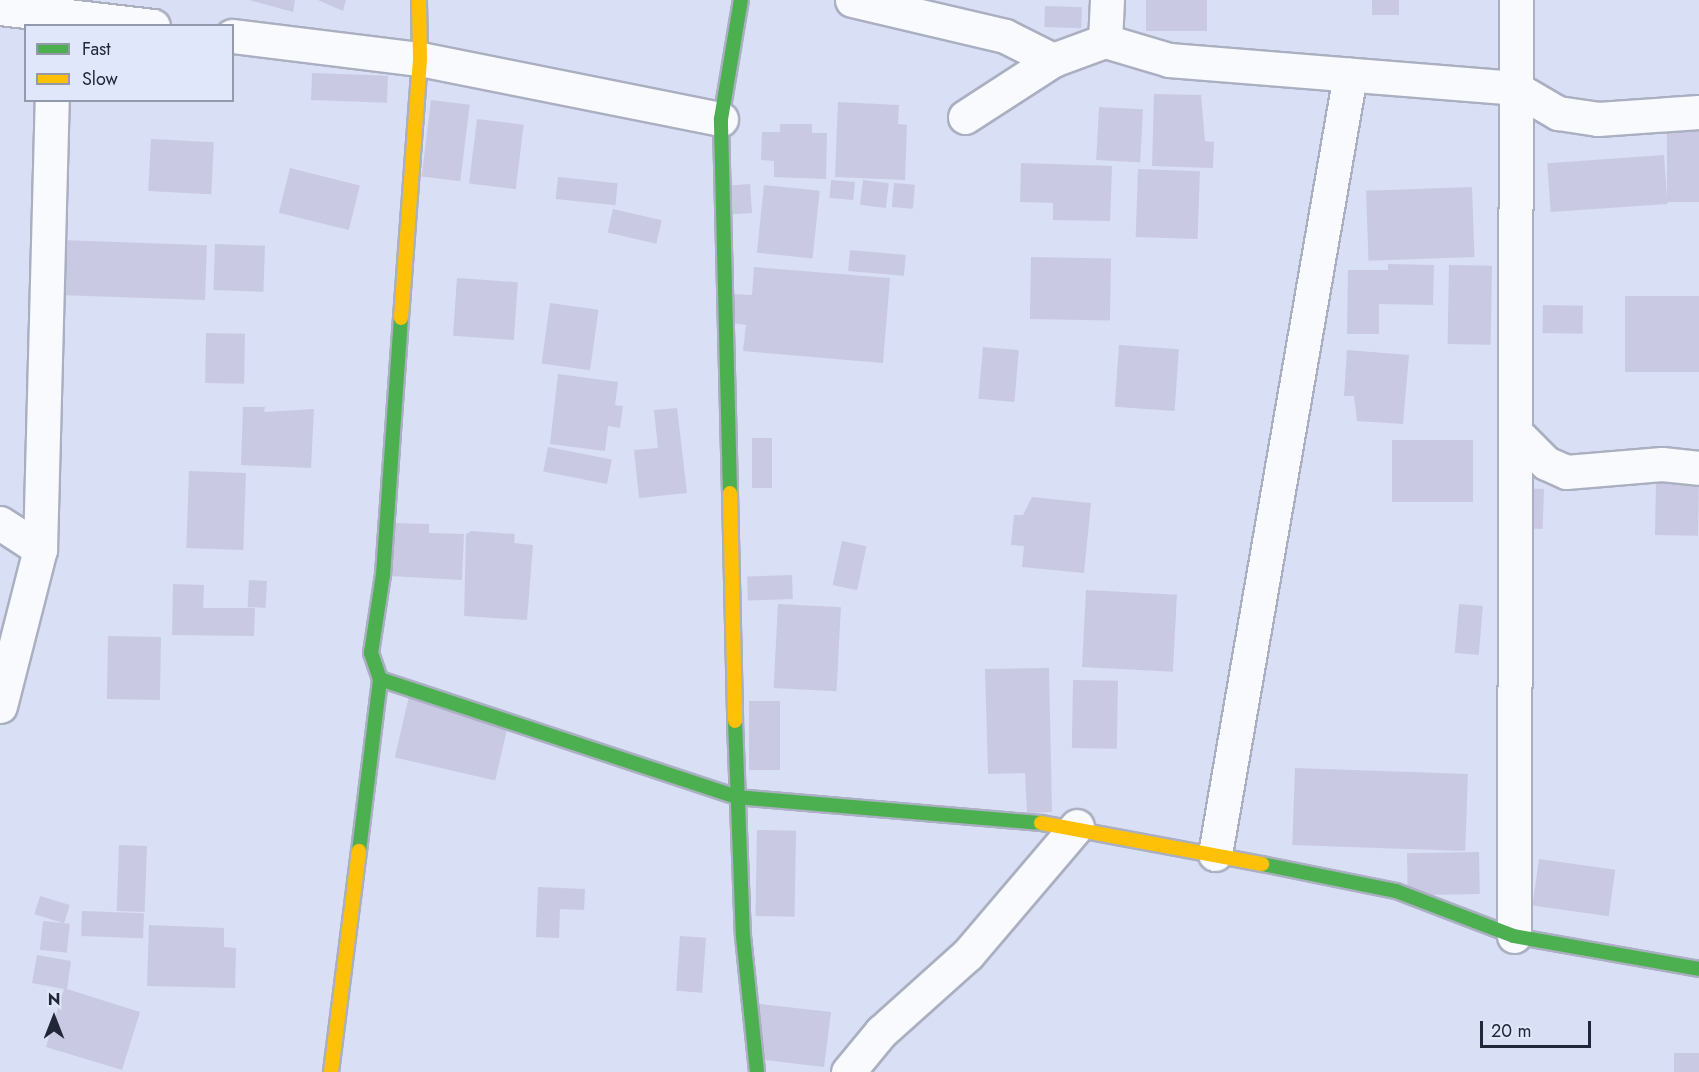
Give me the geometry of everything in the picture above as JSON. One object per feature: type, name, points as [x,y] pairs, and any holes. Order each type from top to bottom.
[{"type":"street","points":[[331,1072],[380,679],[371,653],[383,575],[420,59],[419,0]]},
{"type":"street","points":[[741,0],[721,119],[737,797],[743,936],[757,1072]]},
{"type":"street","points":[[852,0],[1005,36],[1053,60]]},
{"type":"street","points":[[1105,41],[1107,0]]},
{"type":"street","points":[[1514,936],[1516,0]]},
{"type":"street","points":[[0,8],[56,12],[139,24]]},
{"type":"street","points":[[234,36],[420,59],[721,119]]},
{"type":"street","points":[[965,117],[1053,60],[1105,41],[1169,60],[1515,88],[1558,113],[1598,119],[1699,112]]},
{"type":"street","points":[[1215,854],[1350,75]]},
{"type":"street","points":[[0,706],[40,549],[52,102]]},
{"type":"street","points":[[1515,432],[1546,463],[1566,472],[1662,464],[1699,468]]},
{"type":"street","points":[[0,524],[40,549]]},
{"type":"street","points":[[380,679],[737,797],[1077,826],[1396,891],[1514,936],[1699,969]]},
{"type":"street","points":[[849,1072],[881,1032],[968,954],[1077,826]]},
{"type":"building","points":[[249,0],[295,0],[293,12]]},
{"type":"building","points":[[318,0],[346,0],[343,11]]},
{"type":"building","points":[[1146,0],[1207,0],[1207,31],[1146,31]]},
{"type":"building","points":[[1372,0],[1399,0],[1399,15],[1372,15]]},
{"type":"building","points":[[1045,6],[1082,7],[1081,28],[1044,27]]},
{"type":"building","points":[[312,73],[388,76],[387,103],[311,100]]},
{"type":"building","points":[[1154,94],[1201,95],[1205,141],[1214,142],[1213,168],[1152,166]]},
{"type":"building","points":[[431,100],[470,105],[460,181],[422,176]]},
{"type":"building","points":[[838,102],[899,105],[898,124],[907,125],[905,180],[835,177]]},
{"type":"building","points":[[1099,107],[1143,109],[1140,162],[1096,160]]},
{"type":"building","points":[[1667,114],[1699,114],[1699,202],[1667,202]]},
{"type":"building","points":[[477,119],[524,125],[516,189],[469,184]]},
{"type":"building","points":[[780,124],[812,124],[812,133],[827,133],[826,179],[774,177],[774,161],[761,160],[762,132],[780,132]]},
{"type":"building","points":[[151,139],[214,142],[211,194],[148,191]]},
{"type":"building","points":[[1664,155],[1667,204],[1551,212],[1547,163]]},
{"type":"building","points":[[1021,163],[1112,166],[1110,221],[1053,220],[1053,203],[1020,202]]},
{"type":"building","points":[[290,168],[360,185],[349,230],[279,213]]},
{"type":"building","points":[[1138,169],[1200,171],[1198,239],[1136,237]]},
{"type":"building","points":[[558,177],[618,183],[615,205],[556,199]]},
{"type":"building","points":[[831,180],[855,182],[853,200],[829,198]]},
{"type":"building","points":[[863,180],[889,183],[886,208],[860,205]]},
{"type":"building","points":[[894,183],[915,185],[913,209],[892,207]]},
{"type":"building","points":[[750,184],[752,213],[732,214],[730,185]]},
{"type":"building","points":[[764,185],[820,191],[813,258],[757,253]]},
{"type":"building","points":[[1472,187],[1474,257],[1369,261],[1366,191]]},
{"type":"building","points":[[613,209],[662,220],[656,244],[608,232]]},
{"type":"building","points":[[60,240],[207,245],[205,300],[58,295]]},
{"type":"building","points":[[215,244],[265,246],[263,292],[213,290]]},
{"type":"building","points":[[850,250],[906,255],[904,276],[848,271]]},
{"type":"building","points":[[1031,257],[1111,258],[1110,320],[1030,319]]},
{"type":"building","points":[[1388,264],[1434,265],[1433,305],[1379,304],[1379,334],[1347,334],[1348,270],[1388,270]]},
{"type":"building","points":[[1449,265],[1492,266],[1491,345],[1448,344]]},
{"type":"building","points":[[754,267],[890,278],[883,363],[743,351],[746,325],[732,323],[734,294],[752,295]]},
{"type":"building","points":[[457,278],[518,282],[514,340],[453,336]]},
{"type":"building","points":[[1625,296],[1699,296],[1699,372],[1625,372]]},
{"type":"building","points":[[550,303],[599,310],[590,370],[542,363]]},
{"type":"building","points":[[1543,305],[1583,306],[1583,334],[1543,333]]},
{"type":"building","points":[[206,333],[245,334],[244,384],[205,383]]},
{"type":"building","points":[[1119,345],[1179,349],[1175,411],[1115,407]]},
{"type":"building","points":[[983,347],[1019,350],[1014,402],[978,399]]},
{"type":"building","points":[[1347,350],[1409,355],[1403,424],[1357,421],[1354,396],[1344,396]]},
{"type":"building","points":[[558,374],[618,382],[615,405],[623,406],[620,428],[608,426],[605,451],[550,444]]},
{"type":"building","points":[[243,407],[265,407],[264,412],[314,409],[311,468],[241,465]]},
{"type":"building","points":[[677,408],[687,493],[639,498],[634,450],[658,448],[654,410]]},
{"type":"building","points":[[752,438],[772,438],[772,488],[752,488]]},
{"type":"building","points":[[1392,440],[1473,440],[1473,502],[1392,502]]},
{"type":"building","points":[[548,447],[612,459],[607,484],[543,472]]},
{"type":"building","points":[[189,471],[246,473],[243,550],[186,548]]},
{"type":"building","points":[[1656,479],[1699,480],[1698,536],[1655,535]]},
{"type":"building","points":[[1518,488],[1544,489],[1543,529],[1517,528]]},
{"type":"building","points":[[1032,497],[1091,503],[1084,573],[1022,567],[1024,546],[1011,545],[1014,515],[1023,515]]},
{"type":"building","points":[[393,523],[429,524],[429,533],[464,534],[462,580],[390,576]]},
{"type":"building","points":[[471,531],[515,534],[514,543],[533,545],[527,620],[464,616],[466,534]]},
{"type":"building","points":[[842,541],[866,546],[857,590],[833,585]]},
{"type":"building","points":[[792,575],[793,599],[748,601],[747,577]]},
{"type":"building","points":[[249,580],[267,581],[266,608],[248,607]]},
{"type":"building","points":[[173,584],[204,585],[203,608],[255,608],[254,636],[172,635]]},
{"type":"building","points":[[1086,590],[1177,595],[1173,672],[1082,667]]},
{"type":"building","points":[[778,604],[841,607],[837,691],[774,688]]},
{"type":"building","points":[[1459,604],[1483,606],[1479,655],[1455,653]]},
{"type":"building","points":[[108,636],[161,637],[160,700],[107,699]]},
{"type":"building","points":[[1049,668],[1052,812],[1027,813],[1025,773],[988,774],[985,669]]},
{"type":"building","points":[[1073,680],[1118,681],[1117,749],[1072,748]]},
{"type":"building","points":[[409,696],[509,719],[495,781],[395,757]]},
{"type":"building","points":[[749,701],[780,701],[780,770],[749,770]]},
{"type":"building","points":[[1295,768],[1468,774],[1465,851],[1292,845]]},
{"type":"building","points":[[757,830],[796,831],[794,917],[755,916]]},
{"type":"building","points":[[119,845],[147,846],[145,912],[117,911]]},
{"type":"building","points":[[1479,852],[1480,894],[1408,895],[1407,853]]},
{"type":"building","points":[[1539,859],[1615,870],[1609,916],[1532,906]]},
{"type":"building","points":[[538,887],[585,889],[584,910],[560,909],[559,938],[536,937]]},
{"type":"building","points":[[40,896],[70,905],[64,923],[34,914]]},
{"type":"building","points":[[82,911],[144,913],[143,938],[81,936]]},
{"type":"building","points":[[43,921],[70,924],[67,953],[40,950]]},
{"type":"building","points":[[149,925],[224,928],[224,947],[236,948],[235,988],[147,986]]},
{"type":"building","points":[[680,936],[706,938],[702,993],[676,991]]},
{"type":"building","points":[[37,955],[71,961],[67,989],[140,1012],[122,1070],[46,1047],[64,989],[32,983]]},
{"type":"building","points":[[752,1003],[831,1012],[824,1067],[765,1060]]},
{"type":"building","points":[[1674,1053],[1699,1053],[1699,1072],[1674,1072]]},
{"type":"traffic: fast","points":[[730,493],[721,119],[741,0]]},
{"type":"traffic: fast","points":[[359,851],[380,679],[371,653],[383,575],[401,318]]},
{"type":"traffic: fast","points":[[380,679],[737,797],[1041,823]]},
{"type":"traffic: fast","points":[[735,721],[743,936],[757,1072]]},
{"type":"traffic: fast","points":[[1262,864],[1396,891],[1514,936],[1699,969]]},
{"type":"traffic: slow","points":[[401,318],[420,59],[419,0]]},
{"type":"traffic: slow","points":[[730,493],[735,721]]},
{"type":"traffic: slow","points":[[1041,823],[1262,864]]},
{"type":"traffic: slow","points":[[331,1072],[359,851]]}]
